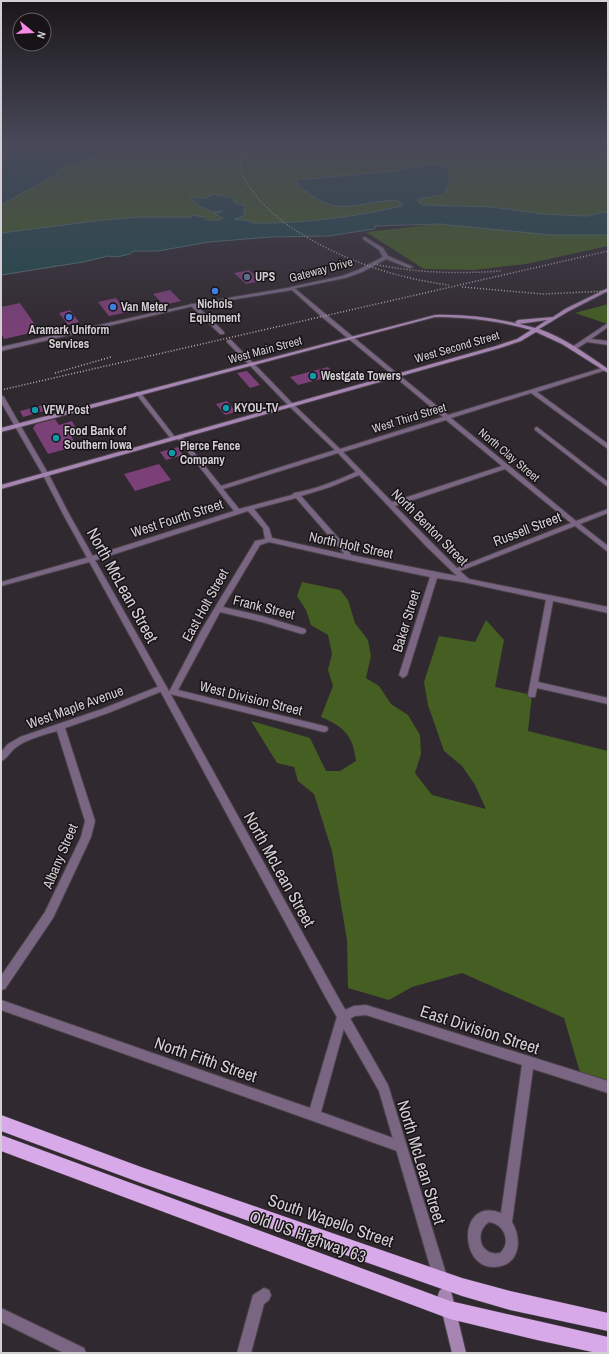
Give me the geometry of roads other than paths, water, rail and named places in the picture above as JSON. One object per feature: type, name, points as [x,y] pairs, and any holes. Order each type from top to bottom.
[{"type":"highway","name":"South Wapello Street","points":[[1,1123],[141,1175],[415,1270],[446,1295],[518,1303],[608,1322]]},
{"type":"highway","name":"Old US Highway 63","points":[[1,1143],[446,1295],[608,1346]]},
{"type":"main road","name":"West Second Street","points":[[1,487],[397,376],[536,330],[598,293],[608,289]]},
{"type":"main road","name":"West Main Street","points":[[1,430],[435,316],[466,317],[501,322],[536,330],[574,348],[606,370]]},
{"type":"main road","points":[[501,322],[530,322],[556,317]]},
{"type":"main road","points":[[501,322],[512,326],[519,335]]},
{"type":"main road","points":[[446,1295],[459,1353]]},
{"type":"street","points":[[365,238],[381,249],[386,257],[411,267]]},
{"type":"street","name":"Gateway Drive","points":[[1,349],[193,305],[293,288],[343,277],[357,272],[386,257]]},
{"type":"street","name":"North Clay Street","points":[[293,288],[446,418],[608,550]]},
{"type":"street","points":[[193,305],[222,333]]},
{"type":"street","points":[[574,348],[608,325]]},
{"type":"street","points":[[587,340],[608,343]]},
{"type":"street","name":"North Benton Street","points":[[229,341],[466,581],[608,610]]},
{"type":"street","name":"West Third Street","points":[[220,488],[532,391],[606,370]]},
{"type":"street","points":[[532,391],[608,447]]},
{"type":"street","points":[[138,393],[220,488],[238,512]]},
{"type":"street","name":"North McLean Street","points":[[1,397],[167,692],[342,1017],[364,1052],[384,1089],[446,1295]]},
{"type":"street","points":[[537,429],[608,484]]},
{"type":"street","points":[[391,505],[506,466]]},
{"type":"street","name":"West Fourth Street","points":[[1,584],[91,559],[359,473]]},
{"type":"street","points":[[296,494],[346,551],[349,558]]},
{"type":"street","points":[[250,509],[266,528],[269,540]]},
{"type":"street","name":"Russell Street","points":[[455,571],[608,511]]},
{"type":"street","name":"North Holt Street","points":[[269,540],[349,558],[466,581]]},
{"type":"street","name":"East Holt Street","points":[[167,692],[257,543],[269,540]]},
{"type":"street","name":"Baker Street","points":[[403,675],[434,575]]},
{"type":"street","points":[[532,695],[550,599]]},
{"type":"street","name":"Frank Street","points":[[218,609],[302,630]]},
{"type":"street","points":[[535,684],[608,701]]},
{"type":"street","name":"West Maple Avenue","points":[[1,758],[11,746],[23,739],[167,692]]},
{"type":"street","name":"West Division Street","points":[[167,692],[324,730]]},
{"type":"street","name":"Albany Street","points":[[1,985],[40,931],[49,915],[86,837],[90,821],[60,726]]},
{"type":"street","name":"North Fifth Street","points":[[1,1005],[400,1146]]},
{"type":"street","name":"East Division Street","points":[[342,1017],[354,1011],[366,1010],[608,1087]]},
{"type":"street","points":[[314,1115],[342,1017]]},
{"type":"street","points":[[506,1223],[528,1062]]},
{"type":"street","points":[[244,1353],[258,1300],[264,1295]]},
{"type":"street","points":[[1,1315],[79,1353]]},
{"type":"railway","points":[[268,208],[298,232],[352,260],[409,278],[449,285]]},
{"type":"railway","points":[[1,390],[608,251]]},
{"type":"railway","points":[[374,264],[437,272],[501,271]]},
{"type":"railway","points":[[462,287],[543,294],[608,291]]},
{"type":"railway","points":[[55,373],[111,357]]},
{"type":"place","name":"UPS","points":[[247,277]]},
{"type":"place","name":"Nichols Equipment","points":[[215,291]]},
{"type":"place","name":"Van Meter","points":[[113,307]]},
{"type":"place","name":"Aramark Uniform Services","points":[[69,317]]},
{"type":"place","name":"Westgate Towers","points":[[313,376]]},
{"type":"place","name":"KYOU-TV","points":[[226,408]]},
{"type":"place","name":"VFW Post","points":[[35,410]]},
{"type":"place","name":"Food Bank of Southern Iowa","points":[[56,438]]},
{"type":"place","name":"Pierce Fence Company","points":[[172,453]]}]
